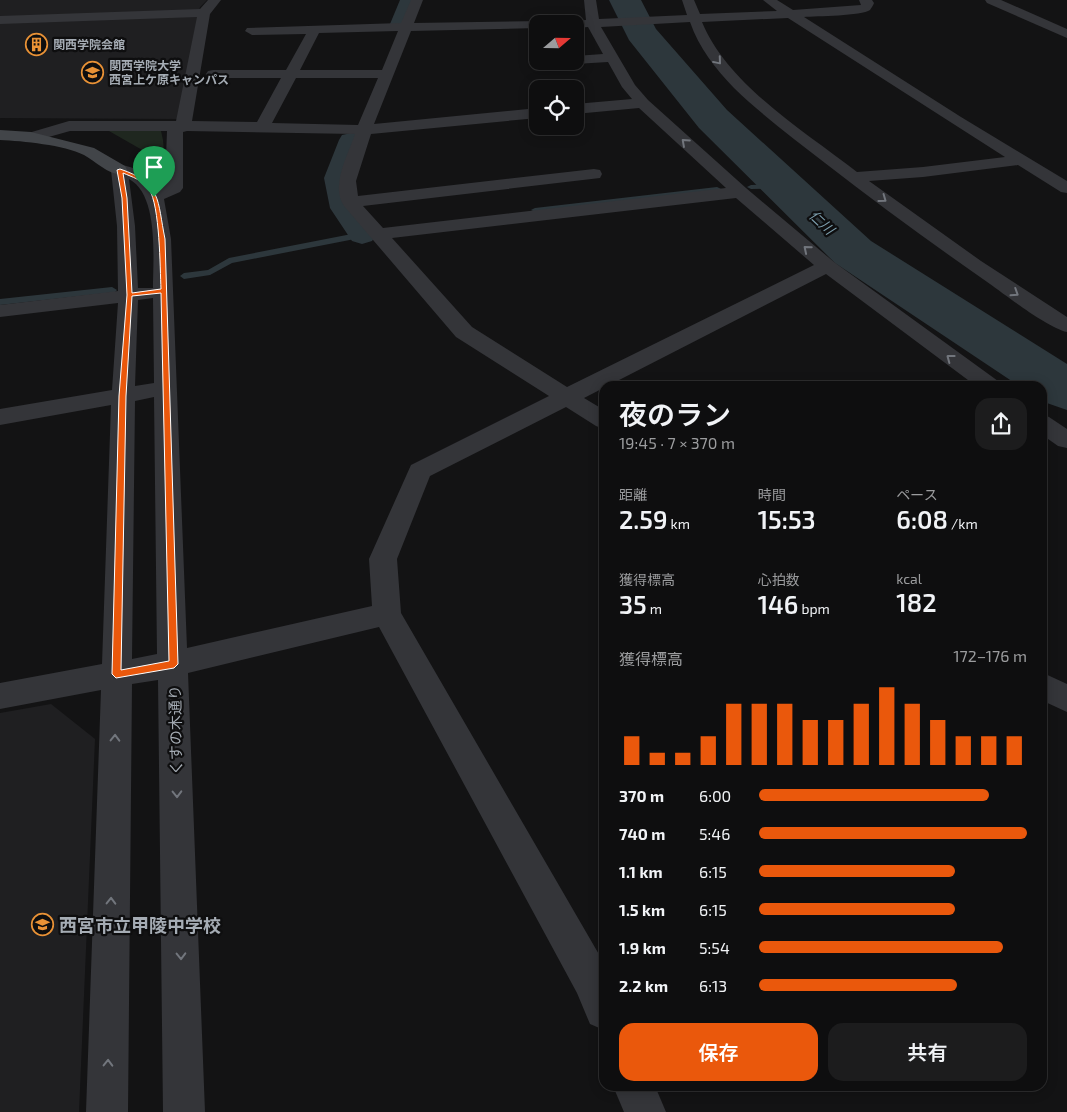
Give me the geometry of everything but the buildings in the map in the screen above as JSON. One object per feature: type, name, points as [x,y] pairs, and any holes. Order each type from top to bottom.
[{"type":"street","points":[[154,197],[174,188],[179,127],[204,13],[215,0]]},
{"type":"street","points":[[417,0],[364,130],[347,181],[350,202],[464,332],[599,418]]},
{"type":"street","points":[[584,24],[590,0]]},
{"type":"street","points":[[688,0],[712,53],[764,108],[853,177],[984,273],[1067,326]]},
{"type":"street","points":[[769,0],[1067,188]]},
{"type":"street","points":[[584,24],[847,11],[865,8],[868,3],[865,0]]},
{"type":"street","points":[[992,0],[1067,34]]},
{"type":"street","points":[[0,20],[204,13]]},
{"type":"street","points":[[252,31],[529,24]]},
{"type":"street","points":[[584,24],[612,58],[642,103],[740,192],[827,266],[983,381]]},
{"type":"street","points":[[262,127],[314,29]]},
{"type":"street","points":[[584,60],[612,58]]},
{"type":"street","points":[[212,74],[386,74]]},
{"type":"street","points":[[584,108],[642,103]]},
{"type":"street","points":[[31,137],[69,126],[262,127],[364,130],[529,114]]},
{"type":"street","points":[[0,135],[31,137],[88,151],[120,170],[125,198],[130,295],[123,396],[107,1112]]},
{"type":"street","points":[[853,177],[923,172],[1021,160]]},
{"type":"street","name":"くすの木通り","points":[[120,170],[141,179],[151,189],[162,239],[184,1112]]},
{"type":"street","points":[[350,202],[594,174]]},
{"type":"street","points":[[377,234],[740,192]]},
{"type":"street","points":[[600,381],[827,266]]},
{"type":"street","points":[[0,311],[164,290]]},
{"type":"street","points":[[599,382],[420,471],[383,559],[387,614],[592,981],[599,998]]},
{"type":"street","points":[[0,417],[165,388]]},
{"type":"street","points":[[1047,426],[1067,440]]},
{"type":"street","points":[[0,696],[174,664],[387,614]]},
{"type":"street","points":[[1047,688],[1067,700]]},
{"type":"street","points":[[636,1091],[645,1112]]},
{"type":"shaded area","name":"関西学院大学 西宮上ケ原キャンパス","points":[[0,0],[207,0],[200,7],[178,119],[0,118]]},
{"type":"shaded area","points":[[109,131],[161,131],[165,163]]},
{"type":"shaded area","name":"西宮市立甲陵中学校","points":[[51,704],[95,739],[79,1112],[0,1112],[0,713]]},
{"type":"waterway","points":[[400,24],[409,0]]},
{"type":"waterway","name":"仁川","points":[[625,0],[641,33],[713,119],[853,252],[1067,391]]},
{"type":"waterway","points":[[351,140],[337,178],[344,208],[362,235]]},
{"type":"waterway","points":[[751,187],[784,186]]},
{"type":"waterway","points":[[535,210],[717,189]]},
{"type":"waterway","points":[[184,276],[210,272],[229,261],[362,235]]},
{"type":"waterway","points":[[0,302],[112,290]]},
{"type":"place","name":"関西学院会館","points":[[37,44]]},
{"type":"place","name":"関西学院大学 西宮上ケ原キャンパス","points":[[93,72]]},
{"type":"place","name":"西宮市立甲陵中学校","points":[[43,925]]},
{"type":"route","points":[[154,197],[151,189],[141,179],[120,170],[125,198],[130,295],[164,290],[165,388],[174,664],[116,674],[123,396],[130,295],[164,290],[162,239],[154,197]]}]
